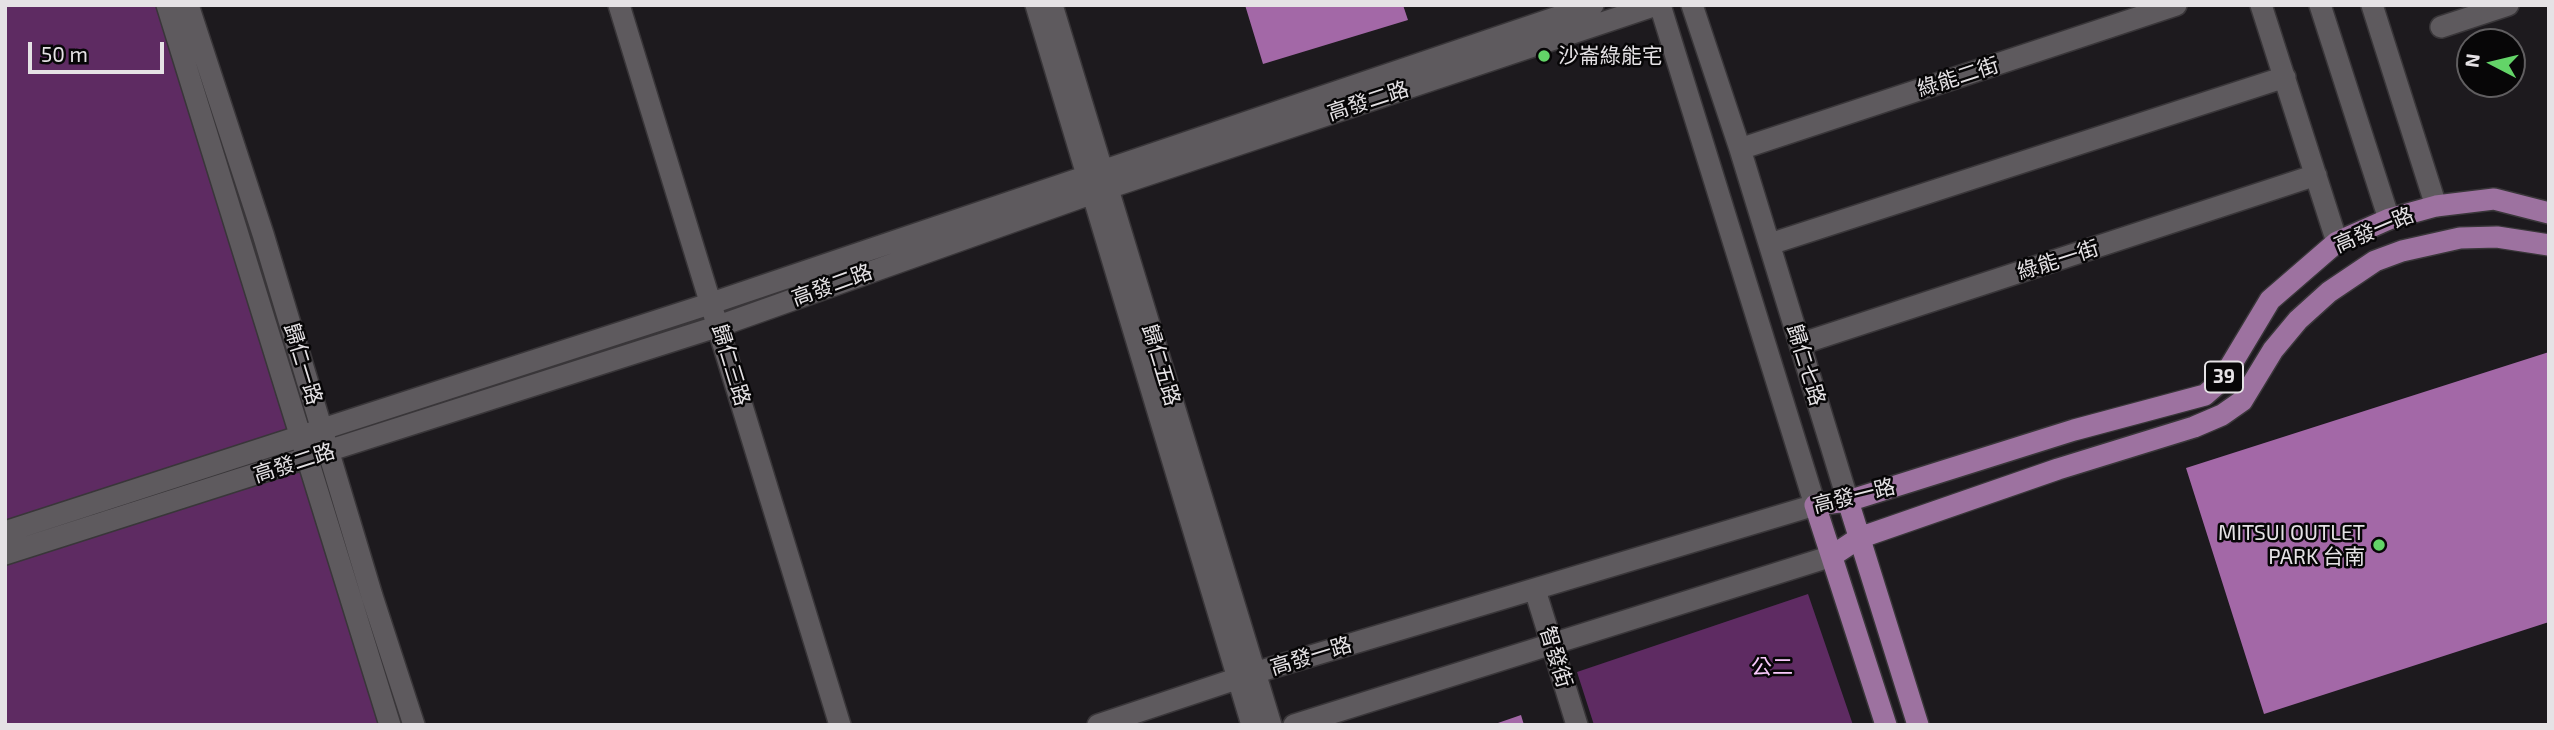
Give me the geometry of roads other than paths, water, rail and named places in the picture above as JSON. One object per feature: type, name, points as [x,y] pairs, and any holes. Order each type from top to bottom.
[{"type":"main road","name":"高發一路","points":[[1815,505],[1848,501],[2074,430],[2205,395],[2222,380],[2270,300],[2337,242],[2389,219],[2436,206],[2494,200],[2549,213]]},
{"type":"main road","name":"高發一路","points":[[1832,556],[1859,538],[2058,469],[2193,428],[2222,415],[2242,401],[2273,350],[2298,320],[2337,286],[2375,261],[2402,251],[2460,238],[2497,237],[2549,245]]},
{"type":"main road","name":"歸仁七路","points":[[1848,501],[1918,725]]},
{"type":"main road","name":"歸仁七路","points":[[1815,505],[1886,725]]},
{"type":"street","name":"歸仁一路","points":[[167,5],[390,725]]},
{"type":"street","name":"歸仁一路","points":[[188,5],[263,234],[372,596],[414,725]]},
{"type":"street","name":"歸仁三路","points":[[619,5],[840,725]]},
{"type":"street","name":"歸仁五路","points":[[1036,5],[1098,182]]},
{"type":"street","name":"歸仁五路","points":[[1052,5],[1098,182],[1246,676],[1252,725]]},
{"type":"street","name":"高發二路","points":[[5,554],[719,326],[1294,108],[1593,5]]},
{"type":"street","name":"高發二路","points":[[5,532],[712,303],[1658,5]]},
{"type":"street","name":"歸仁七路","points":[[1658,5],[1815,505]]},
{"type":"street","name":"歸仁七路","points":[[1692,5],[1770,244],[1848,501]]},
{"type":"street","name":"綠能二街","points":[[1740,149],[2176,5]]},
{"type":"street","points":[[2262,5],[2337,242]]},
{"type":"street","points":[[2320,5],[2389,219]]},
{"type":"street","points":[[2372,5],[2436,206]]},
{"type":"street","points":[[2441,27],[2508,5]]},
{"type":"street","points":[[1770,244],[2285,77]]},
{"type":"street","name":"綠能一街","points":[[1800,344],[2316,175]]},
{"type":"street","name":"高發一路","points":[[1098,725],[1246,676],[1815,505]]},
{"type":"street","name":"高發一路","points":[[1294,725],[1832,556]]},
{"type":"street","name":"智發街","points":[[1535,590],[1577,725]]},
{"type":"street","name":"歸仁五路","points":[[1246,676],[1271,725]]},
{"type":"place","name":"沙崙綠能宅","points":[[1544,56]]},
{"type":"place","name":"MITSUI OUTLET PARK 台南","points":[[2379,545]]},
{"type":"park label","name":"公二","points":[[1772,667]]}]
